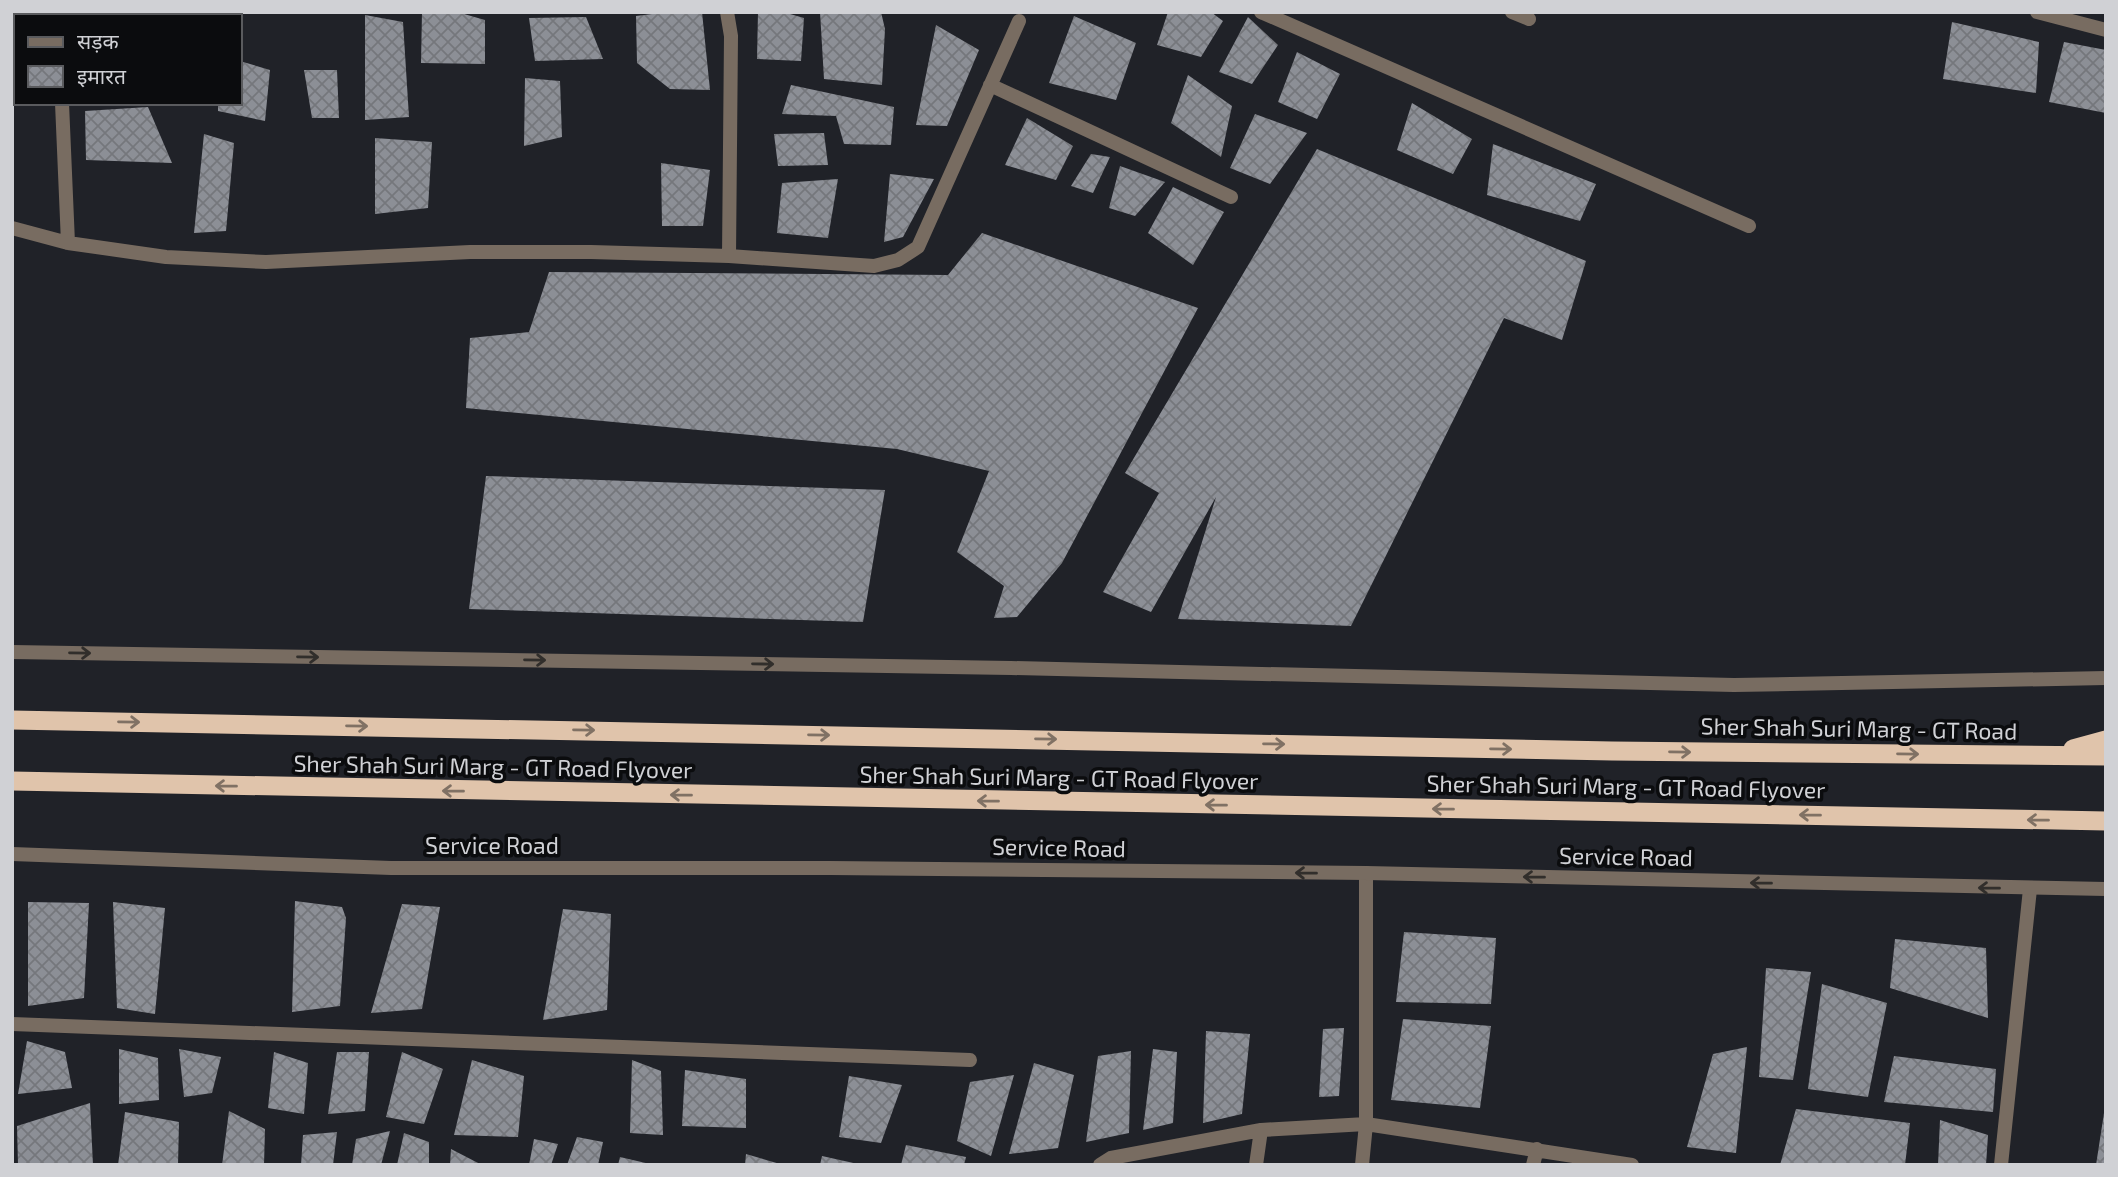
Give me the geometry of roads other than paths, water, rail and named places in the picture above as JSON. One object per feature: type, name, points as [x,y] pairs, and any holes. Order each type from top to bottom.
[{"type":"highway","name":"Sher Shah Suri Marg - GT Road Flyover","points":[[12,720],[1612,751]]},
{"type":"highway","points":[[2017,755],[2063,751],[2106,740]]},
{"type":"highway","name":"Sher Shah Suri Marg - GT Road","points":[[1612,751],[2106,756]]},
{"type":"highway","name":"Sher Shah Suri Marg - GT Road Flyover","points":[[12,781],[2106,821]]},
{"type":"street","points":[[727,12],[731,36],[729,256]]},
{"type":"street","points":[[1261,12],[1749,226]]},
{"type":"street","points":[[1512,12],[1529,19]]},
{"type":"street","points":[[2037,12],[2106,30]]},
{"type":"street","points":[[12,228],[68,243],[166,257],[266,262],[470,252],[591,252],[729,256],[874,266],[898,260],[918,247],[1019,21]]},
{"type":"street","points":[[990,85],[1231,197]]},
{"type":"street","points":[[62,105],[68,243]]},
{"type":"street","points":[[12,652],[1011,668],[1734,685],[2106,678]]},
{"type":"street","name":"Service Road","points":[[12,854],[391,868],[830,868],[1366,873],[2106,889]]},
{"type":"street","points":[[1363,1165],[1366,1124],[1366,873]]},
{"type":"street","points":[[2001,1165],[2030,889]]},
{"type":"street","points":[[12,1024],[970,1060]]},
{"type":"street","points":[[1100,1165],[1111,1158],[1261,1130],[1366,1124],[1632,1165]]},
{"type":"street","points":[[1256,1165],[1261,1130]]},
{"type":"street","points":[[1533,1165],[1537,1149]]}]
